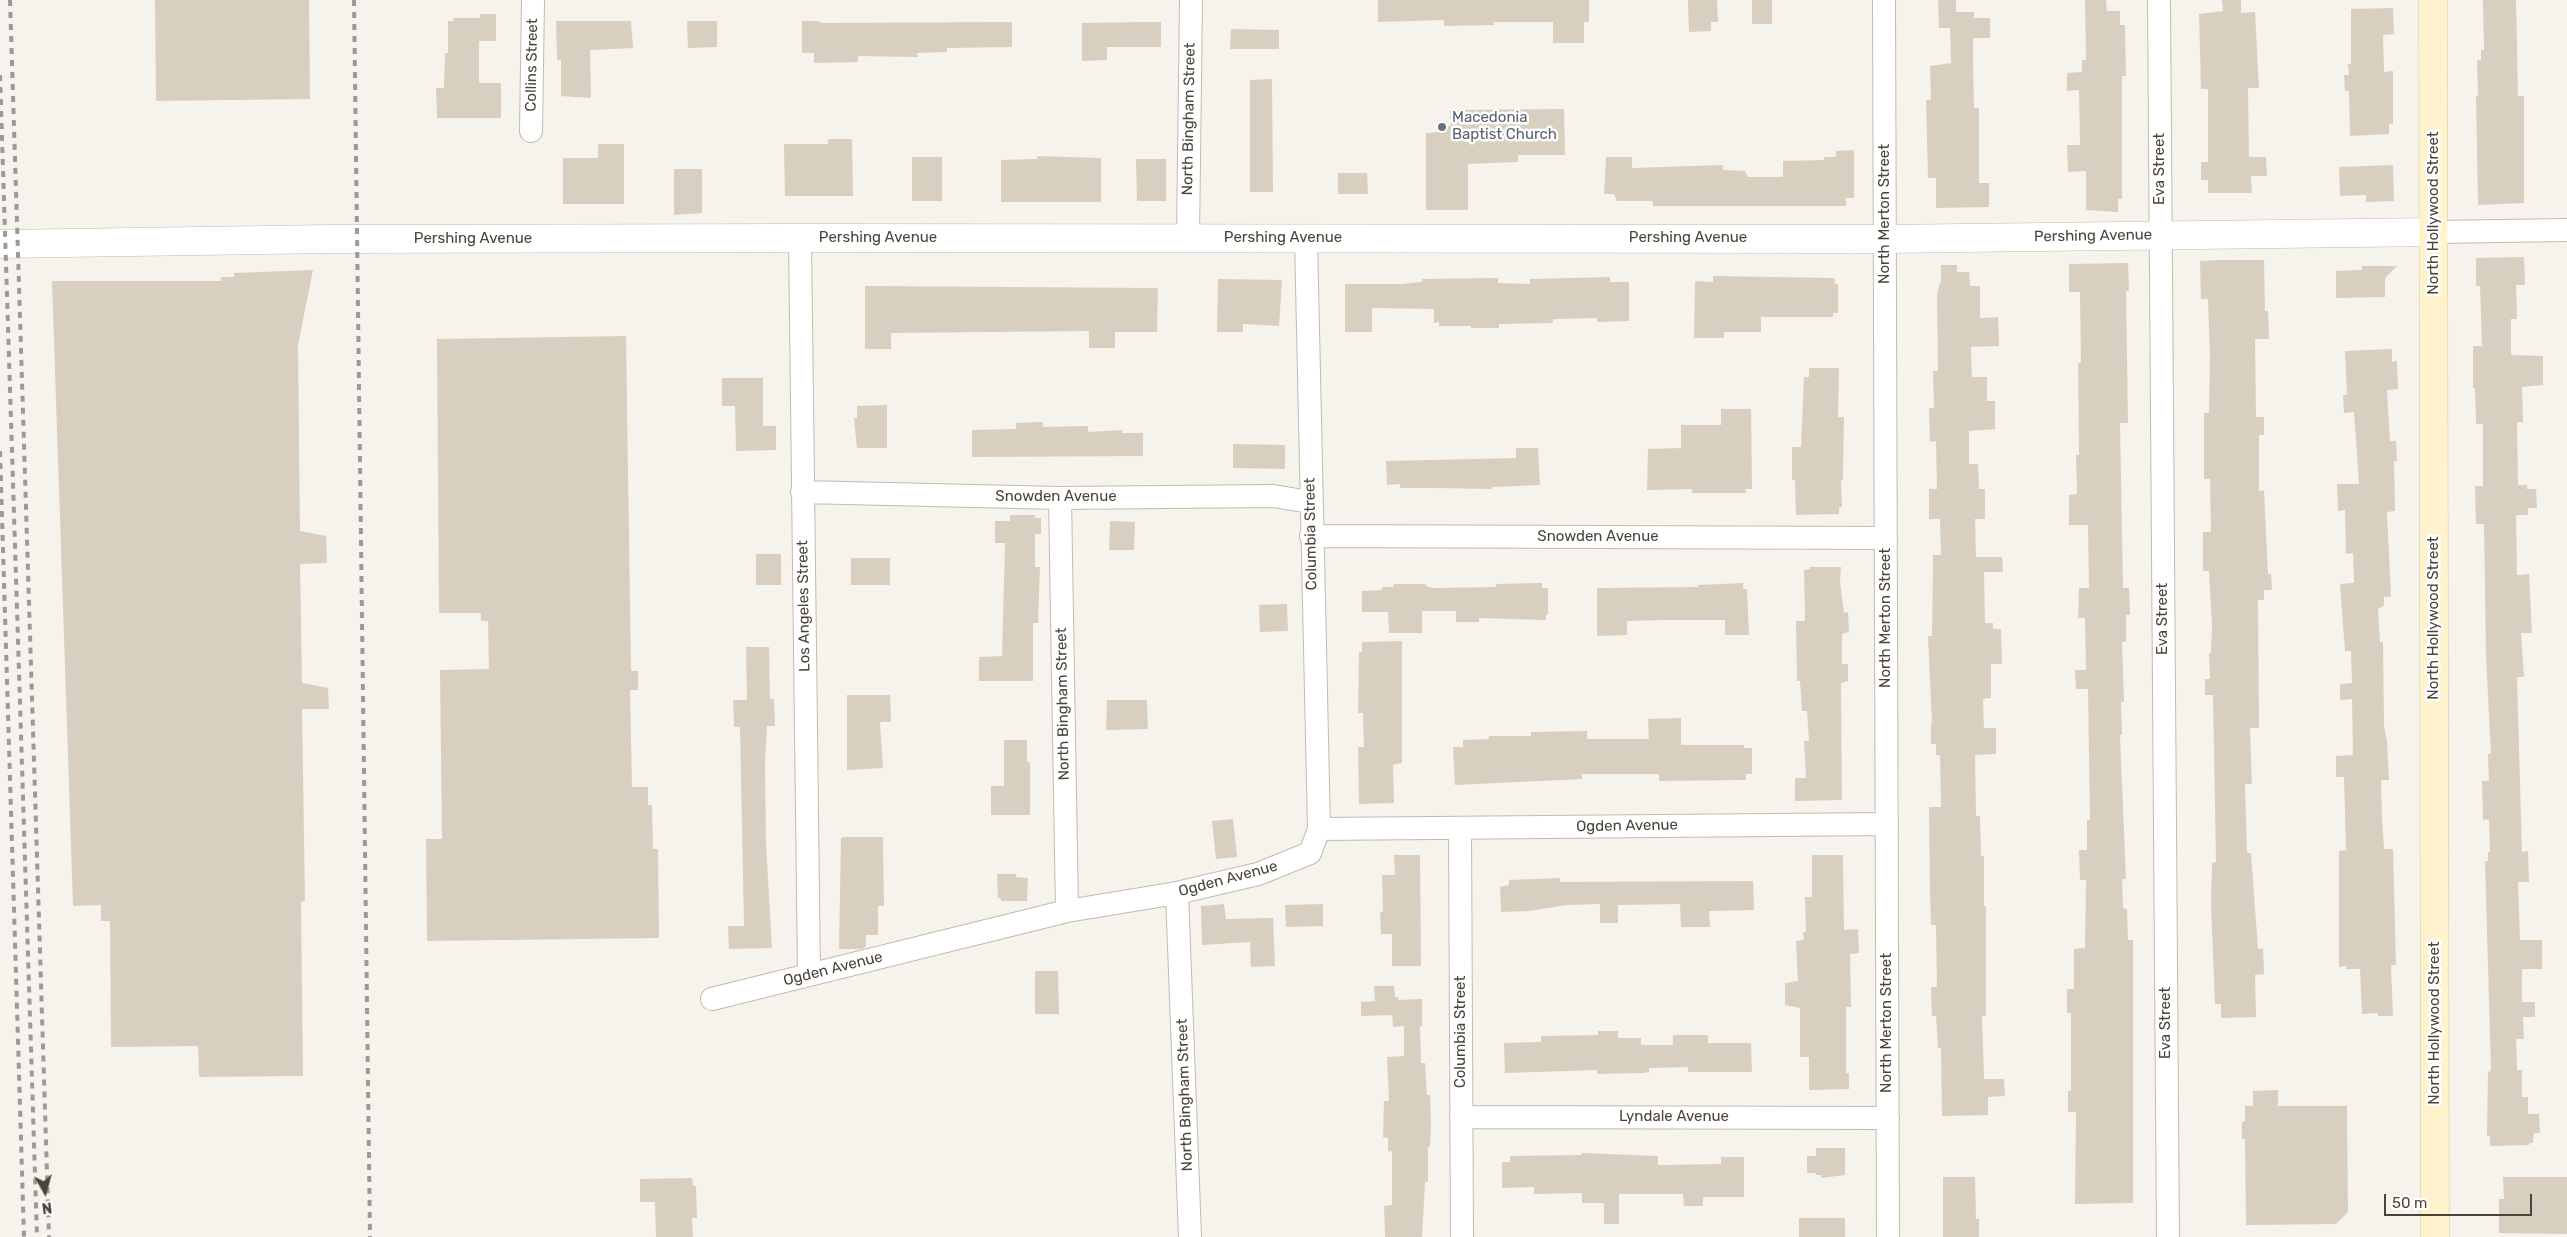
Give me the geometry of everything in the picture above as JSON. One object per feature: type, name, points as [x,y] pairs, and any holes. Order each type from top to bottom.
[{"type":"main road","name":"North Hollywood Street","points":[[2433,0],[2435,1237]]},
{"type":"street","name":"Collins Street","points":[[530,131],[533,0]]},
{"type":"street","name":"North Bingham Street","points":[[1188,238],[1191,0]]},
{"type":"street","name":"North Merton Street","points":[[1884,0],[1888,1237]]},
{"type":"street","name":"Eva Street","points":[[2159,0],[2168,1237]]},
{"type":"street","name":"Pershing Avenue","points":[[0,244],[330,239],[1885,239],[2567,230]]},
{"type":"street","name":"Los Angeles Street","points":[[800,238],[809,975]]},
{"type":"street","name":"Columbia Street","points":[[1306,238],[1310,502],[1319,829]]},
{"type":"street","name":"Snowden Avenue","points":[[802,492],[1060,498],[1273,496],[1310,502]]},
{"type":"street","name":"North Bingham Street","points":[[1060,498],[1067,911]]},
{"type":"street","name":"Snowden Avenue","points":[[1311,536],[1886,538]]},
{"type":"street","name":"Ogden Avenue","points":[[712,999],[1067,911],[1177,893],[1258,874],[1310,854],[1319,829],[1887,824]]},
{"type":"street","name":"Columbia Street","points":[[1460,828],[1462,1237]]},
{"type":"street","name":"North Bingham Street","points":[[1177,893],[1190,1237]]},
{"type":"street","name":"Lyndale Avenue","points":[[1461,1117],[1888,1118]]},
{"type":"building","points":[[155,0],[309,0],[310,99],[156,101]]},
{"type":"building","points":[[1378,0],[1589,0],[1589,22],[1584,22],[1584,43],[1553,43],[1553,22],[1494,22],[1494,25],[1444,26],[1444,20],[1378,22]]},
{"type":"building","points":[[1688,0],[1717,0],[1718,22],[1711,22],[1711,31],[1689,32]]},
{"type":"building","points":[[1752,0],[1772,0],[1772,24],[1752,24]]},
{"type":"building","points":[[1938,0],[1956,0],[1956,12],[1974,12],[1974,18],[1990,18],[1990,38],[1973,38],[1974,108],[1979,108],[1979,183],[1989,183],[1989,207],[1936,208],[1936,178],[1928,178],[1926,100],[1931,100],[1930,66],[1951,63],[1950,28],[1939,28]]},
{"type":"building","points":[[2085,0],[2106,0],[2107,11],[2120,11],[2120,25],[2125,25],[2126,76],[2122,76],[2122,199],[2118,199],[2118,212],[2086,210],[2086,171],[2068,172],[2067,145],[2080,145],[2079,90],[2067,91],[2067,73],[2082,72],[2082,60],[2086,60]]},
{"type":"building","points":[[2222,0],[2241,0],[2241,13],[2255,12],[2259,88],[2248,88],[2249,157],[2266,157],[2267,176],[2251,176],[2252,193],[2208,193],[2208,180],[2201,180],[2201,162],[2208,162],[2208,89],[2201,89],[2199,14],[2223,11]]},
{"type":"building","points":[[2483,0],[2516,0],[2518,96],[2524,96],[2524,203],[2478,205],[2476,96],[2478,96],[2477,60],[2481,60],[2481,50],[2484,50]]},
{"type":"building","points":[[2393,8],[2394,34],[2383,35],[2384,72],[2393,71],[2393,124],[2389,124],[2389,134],[2350,136],[2349,91],[2345,91],[2344,75],[2349,75],[2348,64],[2351,64],[2351,9]]},
{"type":"building","points":[[480,14],[496,14],[496,41],[479,41],[479,83],[501,83],[501,118],[437,118],[436,88],[444,88],[445,53],[448,53],[448,21],[454,21],[453,18],[480,18]]},
{"type":"building","points":[[556,21],[631,21],[633,48],[590,50],[591,98],[561,96],[561,60],[557,60]]},
{"type":"building","points":[[687,21],[717,21],[717,47],[688,48]]},
{"type":"building","points":[[802,21],[819,21],[820,23],[1012,22],[1012,47],[947,48],[947,52],[917,53],[918,57],[858,56],[858,62],[814,63],[814,53],[802,53]]},
{"type":"building","points":[[1161,22],[1161,47],[1107,47],[1107,60],[1082,61],[1082,23]]},
{"type":"building","points":[[1231,29],[1279,30],[1279,49],[1230,49]]},
{"type":"building","points":[[1272,79],[1273,192],[1250,192],[1250,80]]},
{"type":"building","points":[[1564,109],[1565,155],[1518,155],[1518,162],[1468,164],[1468,210],[1426,210],[1426,133],[1439,132],[1439,126],[1451,126],[1450,110]]},
{"type":"building","points":[[828,139],[852,139],[853,196],[785,196],[784,144],[828,144]]},
{"type":"building","points":[[598,144],[624,144],[624,204],[563,204],[563,158],[598,158]]},
{"type":"building","points":[[1854,150],[1854,198],[1846,198],[1846,206],[1653,206],[1653,201],[1617,201],[1614,194],[1604,194],[1606,157],[1632,157],[1632,168],[1723,165],[1723,170],[1745,171],[1748,177],[1783,177],[1783,161],[1824,160],[1824,157],[1836,157],[1836,151]]},
{"type":"building","points":[[1037,156],[1101,158],[1101,202],[1001,202],[1001,160],[1037,159]]},
{"type":"building","points":[[912,157],[942,157],[942,201],[912,201]]},
{"type":"building","points":[[1136,159],[1166,159],[1166,201],[1137,201]]},
{"type":"building","points":[[2393,165],[2394,201],[2366,202],[2366,195],[2340,196],[2339,167]]},
{"type":"building","points":[[674,169],[702,169],[702,213],[674,215]]},
{"type":"building","points":[[1338,173],[1367,173],[1368,194],[1338,194]]},
{"type":"building","points":[[2524,257],[2525,285],[2516,285],[2517,319],[2511,319],[2511,355],[2543,356],[2543,385],[2522,387],[2523,422],[2517,422],[2518,485],[2527,485],[2527,489],[2536,489],[2537,508],[2528,508],[2528,515],[2516,515],[2517,575],[2529,574],[2532,633],[2521,633],[2524,677],[2517,677],[2522,852],[2528,851],[2529,882],[2518,882],[2520,940],[2542,940],[2542,969],[2522,969],[2522,1002],[2535,1002],[2535,1017],[2523,1017],[2524,1039],[2516,1039],[2517,1070],[2522,1070],[2522,1097],[2528,1097],[2528,1114],[2539,1114],[2540,1133],[2534,1133],[2533,1143],[2529,1143],[2529,1145],[2490,1146],[2490,1136],[2487,1136],[2488,1073],[2491,1070],[2485,861],[2488,861],[2488,852],[2490,852],[2489,819],[2483,820],[2482,781],[2489,781],[2488,754],[2491,754],[2486,656],[2484,524],[2476,524],[2475,486],[2483,486],[2483,424],[2476,424],[2475,388],[2473,388],[2473,346],[2482,346],[2480,286],[2476,286],[2476,258]]},
{"type":"building","points":[[2264,260],[2265,311],[2268,311],[2269,339],[2255,339],[2256,417],[2264,417],[2264,435],[2259,435],[2259,491],[2264,490],[2268,574],[2271,574],[2272,590],[2264,590],[2264,600],[2258,600],[2259,728],[2250,728],[2252,784],[2245,784],[2247,853],[2251,853],[2258,949],[2263,948],[2264,974],[2255,975],[2256,1017],[2221,1018],[2221,1004],[2215,1004],[2211,905],[2212,863],[2216,862],[2213,695],[2205,695],[2205,679],[2210,679],[2209,653],[2211,653],[2212,626],[2209,571],[2203,571],[2203,532],[2211,532],[2210,479],[2204,479],[2204,413],[2209,413],[2210,355],[2208,299],[2201,299],[2200,261]]},
{"type":"building","points":[[2128,263],[2129,291],[2126,291],[2128,423],[2120,423],[2123,588],[2129,588],[2130,615],[2126,615],[2126,642],[2122,642],[2124,702],[2121,702],[2122,735],[2120,735],[2126,879],[2122,879],[2123,908],[2127,909],[2128,940],[2133,940],[2133,1203],[2075,1204],[2076,1112],[2068,1112],[2068,1091],[2071,1091],[2071,1013],[2067,1013],[2067,989],[2074,989],[2074,949],[2085,948],[2086,880],[2080,880],[2079,850],[2087,850],[2087,820],[2090,820],[2088,689],[2076,689],[2075,670],[2086,670],[2085,618],[2078,618],[2079,588],[2089,588],[2088,525],[2069,525],[2069,495],[2077,494],[2076,455],[2079,455],[2078,363],[2081,363],[2080,292],[2069,292],[2069,264]]},
{"type":"building","points":[[1941,265],[1957,265],[1957,272],[1969,272],[1970,286],[1980,286],[1980,318],[1998,317],[1999,346],[1971,347],[1972,377],[1987,377],[1987,401],[1995,401],[1995,429],[1969,431],[1969,464],[1978,464],[1979,489],[1985,489],[1985,519],[1975,519],[1976,557],[2002,557],[2003,572],[1984,572],[1985,623],[1993,623],[1993,629],[2001,629],[2002,664],[1991,664],[1991,698],[1983,699],[1984,728],[1996,728],[1996,754],[1975,755],[1976,816],[1980,816],[1981,856],[1984,856],[1984,906],[1986,906],[1986,1016],[1982,1016],[1984,1079],[2004,1079],[2005,1096],[1988,1097],[1988,1115],[1942,1116],[1941,1048],[1938,1048],[1936,1016],[1932,1016],[1931,987],[1937,987],[1936,925],[1931,925],[1929,807],[1941,807],[1940,755],[1936,755],[1936,744],[1931,744],[1932,723],[1928,636],[1932,636],[1933,555],[1941,555],[1940,519],[1929,519],[1929,489],[1937,489],[1936,441],[1930,442],[1929,408],[1934,408],[1933,371],[1938,371],[1937,294],[1941,280]]},
{"type":"building","points":[[2362,266],[2397,266],[2385,278],[2385,297],[2336,298],[2336,271],[2362,270]]},
{"type":"building","points":[[313,270],[298,345],[300,531],[326,536],[327,563],[300,564],[302,683],[328,688],[329,709],[302,709],[305,901],[301,902],[303,1076],[199,1077],[198,1046],[111,1047],[110,921],[101,921],[101,905],[73,906],[52,281],[221,281],[221,277],[234,277],[234,273]]},
{"type":"building","points":[[1713,276],[1834,278],[1835,284],[1838,284],[1838,313],[1833,313],[1833,317],[1761,317],[1761,332],[1724,332],[1724,338],[1694,338],[1695,281],[1713,282]]},
{"type":"building","points":[[1610,277],[1610,282],[1629,282],[1629,321],[1597,322],[1597,318],[1553,319],[1553,323],[1499,324],[1499,328],[1471,328],[1471,326],[1439,326],[1439,322],[1434,323],[1434,309],[1372,308],[1372,332],[1345,332],[1345,284],[1402,284],[1422,282],[1422,279],[1498,278],[1498,283],[1530,284],[1530,279]]},
{"type":"building","points":[[1218,279],[1282,280],[1279,326],[1243,324],[1243,332],[1217,332]]},
{"type":"building","points":[[865,286],[1158,288],[1157,332],[1115,332],[1115,348],[1089,348],[1089,331],[891,333],[891,349],[865,349]]},
{"type":"building","points":[[626,336],[631,671],[638,671],[638,690],[630,690],[632,787],[648,787],[648,805],[652,805],[653,849],[658,849],[659,938],[427,941],[426,839],[442,839],[440,670],[489,669],[488,621],[481,621],[481,613],[439,613],[437,339]]},
{"type":"building","points":[[2392,349],[2392,362],[2397,361],[2398,389],[2387,390],[2390,441],[2396,441],[2397,461],[2394,461],[2395,511],[2387,512],[2391,597],[2384,597],[2384,606],[2378,609],[2380,642],[2383,642],[2384,726],[2387,741],[2389,780],[2381,780],[2382,820],[2384,849],[2393,849],[2396,965],[2391,965],[2393,1016],[2378,1016],[2378,1013],[2362,1014],[2360,969],[2346,969],[2346,966],[2339,967],[2339,851],[2346,850],[2344,777],[2336,777],[2336,756],[2353,755],[2352,699],[2340,700],[2340,684],[2352,683],[2351,651],[2345,651],[2340,584],[2354,583],[2353,553],[2346,554],[2345,510],[2338,511],[2337,484],[2359,484],[2354,412],[2344,413],[2343,395],[2347,395],[2345,351]]},
{"type":"building","points":[[1809,368],[1839,368],[1838,417],[1844,417],[1843,480],[1841,480],[1842,507],[1839,507],[1839,514],[1796,515],[1795,480],[1792,480],[1792,447],[1801,447],[1804,377],[1809,377]]},
{"type":"building","points":[[722,378],[763,378],[763,426],[776,426],[776,450],[736,451],[735,406],[722,406]]},
{"type":"building","points":[[887,405],[887,448],[857,448],[854,418],[857,418],[857,406]]},
{"type":"building","points":[[1721,409],[1751,409],[1752,489],[1745,489],[1746,493],[1692,493],[1692,489],[1647,490],[1648,449],[1681,448],[1681,425],[1721,425]]},
{"type":"building","points":[[1043,422],[1043,427],[1088,426],[1088,432],[1122,430],[1122,433],[1143,433],[1143,456],[972,457],[972,430],[1016,429],[1016,423]]},
{"type":"building","points":[[1233,444],[1285,445],[1285,469],[1233,468]]},
{"type":"building","points":[[1516,448],[1538,448],[1540,485],[1492,487],[1492,489],[1400,488],[1400,484],[1387,485],[1386,461],[1516,458]]},
{"type":"building","points":[[1010,515],[1035,515],[1035,518],[1041,518],[1041,534],[1035,534],[1035,567],[1040,567],[1038,623],[1033,623],[1033,681],[979,681],[979,657],[1002,656],[1005,543],[995,543],[995,521],[1010,521]]},
{"type":"building","points":[[1110,521],[1135,522],[1134,550],[1109,550]]},
{"type":"building","points":[[756,554],[781,554],[781,585],[756,585]]},
{"type":"building","points":[[851,558],[890,558],[890,585],[851,585]]},
{"type":"building","points":[[1810,567],[1841,567],[1840,582],[1844,613],[1848,612],[1849,632],[1842,634],[1842,664],[1848,664],[1848,681],[1841,683],[1842,800],[1795,801],[1795,778],[1806,778],[1804,741],[1809,741],[1807,711],[1802,711],[1800,681],[1797,681],[1796,621],[1805,621],[1804,570],[1810,569]]},
{"type":"building","points":[[1542,583],[1542,588],[1548,588],[1548,615],[1546,615],[1546,620],[1479,618],[1479,622],[1456,622],[1456,611],[1422,611],[1422,633],[1389,633],[1388,612],[1362,612],[1362,591],[1382,590],[1382,587],[1394,587],[1393,584],[1426,584],[1426,586],[1433,588],[1496,587],[1496,584]]},
{"type":"building","points":[[1743,583],[1743,589],[1747,589],[1749,635],[1725,635],[1725,620],[1665,620],[1627,621],[1627,635],[1597,636],[1597,588],[1698,587],[1698,585]]},
{"type":"building","points":[[1287,604],[1288,631],[1260,632],[1259,605]]},
{"type":"building","points":[[1402,641],[1402,763],[1393,765],[1394,803],[1359,804],[1358,747],[1364,747],[1363,713],[1358,713],[1359,652],[1362,652],[1362,642]]},
{"type":"building","points":[[746,647],[769,647],[770,699],[774,699],[775,726],[767,726],[765,764],[766,844],[772,948],[729,949],[728,926],[744,926],[740,727],[734,727],[733,700],[747,700]]},
{"type":"building","points":[[847,695],[890,695],[891,722],[880,722],[883,768],[847,770]]},
{"type":"building","points":[[1107,700],[1147,700],[1148,729],[1106,730]]},
{"type":"building","points":[[1681,718],[1681,745],[1744,745],[1744,748],[1752,748],[1752,774],[1746,774],[1746,780],[1659,781],[1659,774],[1582,774],[1582,779],[1455,785],[1453,747],[1463,747],[1463,740],[1489,739],[1489,736],[1531,736],[1531,732],[1587,731],[1587,739],[1649,739],[1648,719]]},
{"type":"building","points":[[1004,740],[1027,740],[1027,762],[1030,762],[1030,815],[991,815],[991,786],[1004,786]]},
{"type":"building","points":[[1233,819],[1237,857],[1216,859],[1212,821]]},
{"type":"building","points":[[883,837],[884,906],[878,906],[878,935],[866,935],[866,947],[861,949],[839,949],[841,838]]},
{"type":"building","points":[[1394,855],[1420,855],[1421,966],[1392,966],[1392,934],[1381,934],[1380,912],[1383,912],[1382,875],[1395,875]]},
{"type":"building","points":[[1812,855],[1843,855],[1844,930],[1858,929],[1859,953],[1850,954],[1851,1007],[1846,1007],[1846,1073],[1849,1073],[1849,1089],[1809,1090],[1809,1057],[1800,1057],[1800,1008],[1785,1005],[1785,983],[1798,981],[1796,941],[1804,940],[1803,932],[1806,932],[1805,897],[1812,897]]},
{"type":"building","points":[[997,874],[1016,874],[1016,877],[1028,878],[1027,901],[1001,901],[1001,898],[998,898]]},
{"type":"building","points":[[1560,878],[1560,882],[1753,881],[1754,910],[1709,911],[1710,927],[1681,927],[1680,904],[1618,905],[1618,923],[1600,923],[1600,904],[1567,905],[1528,911],[1501,912],[1500,887],[1509,885],[1509,880]]},
{"type":"building","points":[[1224,904],[1226,919],[1273,918],[1275,966],[1251,967],[1250,942],[1202,945],[1201,906]]},
{"type":"building","points":[[1323,904],[1323,926],[1286,927],[1285,905]]},
{"type":"building","points":[[1035,971],[1058,971],[1059,1014],[1035,1014]]},
{"type":"building","points":[[1374,986],[1394,986],[1395,997],[1398,997],[1398,1000],[1422,999],[1422,1026],[1420,1026],[1421,1063],[1425,1063],[1427,1095],[1430,1095],[1431,1124],[1430,1147],[1428,1147],[1428,1182],[1425,1182],[1422,1237],[1385,1237],[1384,1206],[1392,1205],[1392,1151],[1388,1152],[1388,1138],[1383,1137],[1384,1101],[1389,1101],[1387,1057],[1404,1056],[1404,1026],[1393,1027],[1392,1015],[1361,1016],[1361,1002],[1375,1001]]},
{"type":"building","points":[[1598,1031],[1618,1031],[1618,1038],[1641,1038],[1641,1045],[1673,1045],[1673,1035],[1708,1035],[1708,1043],[1751,1043],[1752,1072],[1688,1072],[1688,1067],[1649,1068],[1649,1072],[1643,1073],[1597,1074],[1597,1070],[1505,1073],[1504,1043],[1541,1042],[1541,1036],[1598,1035]]},
{"type":"building","points":[[2278,1090],[2278,1106],[2347,1106],[2348,1212],[2336,1224],[2246,1225],[2245,1139],[2242,1139],[2242,1122],[2245,1121],[2245,1106],[2253,1106],[2253,1091]]},
{"type":"building","points":[[1816,1148],[1845,1148],[1845,1175],[1821,1178],[1821,1175],[1816,1175],[1816,1173],[1807,1173],[1807,1156],[1816,1156]]},
{"type":"building","points":[[1582,1153],[1658,1156],[1658,1165],[1721,1164],[1721,1157],[1744,1157],[1744,1197],[1703,1197],[1703,1206],[1684,1206],[1683,1194],[1619,1194],[1619,1224],[1604,1224],[1604,1203],[1582,1203],[1582,1193],[1534,1194],[1534,1187],[1502,1188],[1502,1162],[1510,1162],[1510,1156],[1582,1155]]},
{"type":"building","points":[[1943,1177],[1975,1177],[1976,1219],[1979,1219],[1979,1237],[1943,1237]]},
{"type":"building","points":[[2503,1177],[2567,1177],[2567,1234],[2499,1233],[2499,1199],[2504,1199]]},
{"type":"building","points":[[692,1178],[693,1186],[696,1186],[697,1218],[692,1218],[693,1237],[656,1237],[655,1202],[640,1202],[640,1179]]},
{"type":"building","points":[[1799,1218],[1845,1218],[1845,1237],[1799,1237]]},
{"type":"railway","points":[[10,0],[49,1237]]},
{"type":"railway","points":[[354,0],[370,1237]]},
{"type":"railway","points":[[0,75],[37,1237]]},
{"type":"railway","points":[[0,451],[24,1237]]},
{"type":"place","name":"Macedonia Baptist Church","points":[[1442,127]]}]
